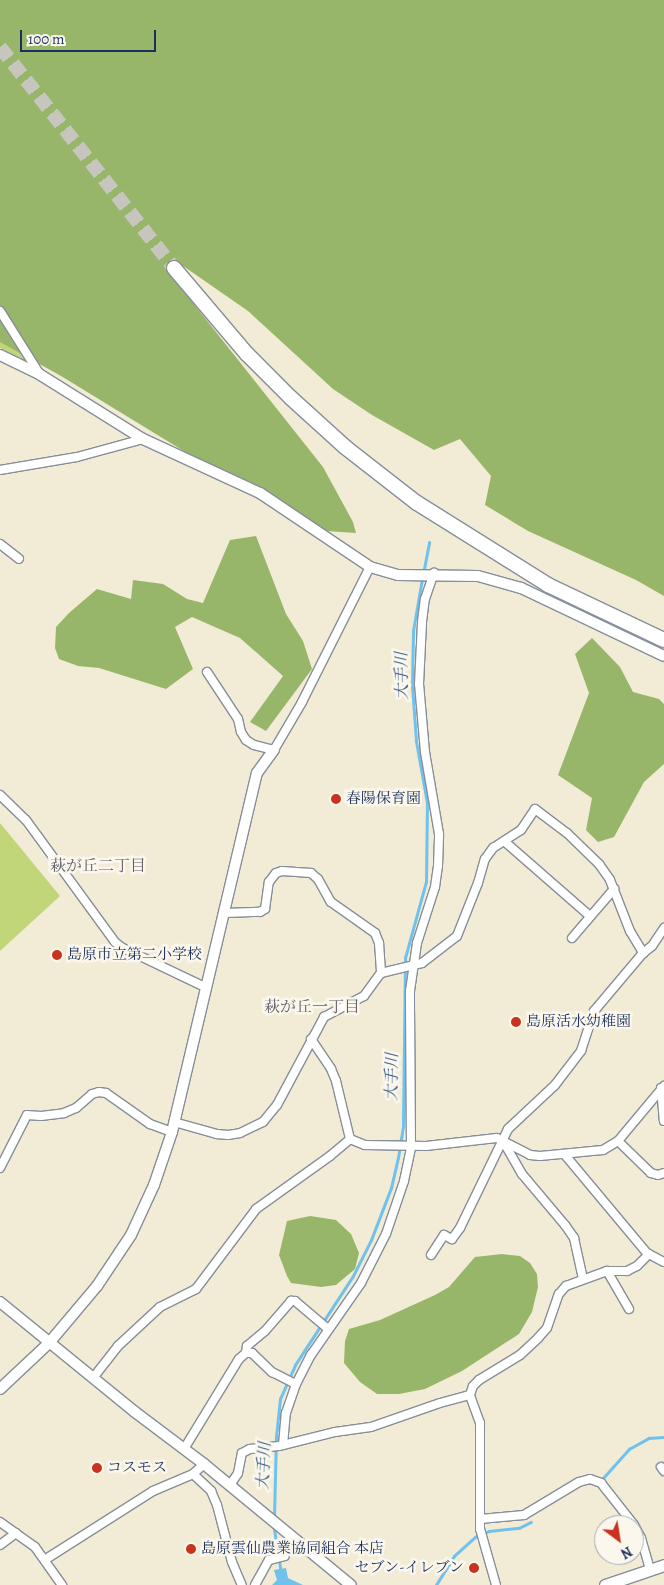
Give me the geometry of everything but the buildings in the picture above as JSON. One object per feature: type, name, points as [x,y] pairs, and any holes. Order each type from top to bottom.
[{"type":"highway","points":[[174,268],[247,354],[291,398],[344,447],[417,503],[548,585],[608,616],[664,640]]},
{"type":"main road","points":[[605,1585],[664,1565]]},
{"type":"street","points":[[0,311],[39,374]]},
{"type":"street","points":[[0,355],[39,374],[143,439],[260,493],[370,567],[398,575],[478,576],[521,588],[664,656]]},
{"type":"street","points":[[0,470],[77,457],[143,439]]},
{"type":"street","points":[[0,544],[19,559]]},
{"type":"street","points":[[0,1389],[49,1343],[97,1286],[131,1235],[154,1185],[173,1127],[258,773],[302,702],[370,567]]},
{"type":"street","points":[[281,1445],[286,1413],[294,1383],[327,1328],[361,1283],[386,1234],[404,1181],[408,1147],[410,991],[408,967],[435,887],[438,866],[439,834],[425,752],[419,684],[423,614],[431,574]]},
{"type":"street","points":[[207,672],[238,719],[246,740],[254,745],[274,750]]},
{"type":"street","points":[[0,795],[26,820],[115,942],[121,947],[207,988]]},
{"type":"street","points":[[381,973],[408,967],[430,959],[457,936],[475,891],[485,859],[493,848],[521,830],[535,810],[567,833],[599,864],[614,889],[630,931],[643,953]]},
{"type":"street","points":[[504,841],[590,916]]},
{"type":"street","points":[[0,1168],[27,1115],[41,1116],[64,1113],[76,1108],[92,1094],[99,1092],[106,1093],[150,1124],[228,1135],[240,1133],[263,1122],[277,1105],[324,1017],[364,996],[381,973],[379,943],[375,934],[331,902],[318,879],[310,873],[282,870],[276,873],[269,882],[265,909],[260,912],[225,913]]},
{"type":"street","points":[[572,938],[614,889]]},
{"type":"street","points":[[432,1255],[444,1235],[452,1238],[460,1228],[508,1130],[555,1085],[571,1065],[581,1051],[594,1011],[643,953],[652,946],[664,928]]},
{"type":"street","points":[[311,1039],[331,1069],[336,1081],[350,1139]]},
{"type":"street","points":[[350,1139],[365,1145],[408,1147],[502,1139],[530,1155],[540,1156],[603,1150],[618,1140],[662,1087]]},
{"type":"street","points":[[662,1087],[664,1120]]},
{"type":"street","points":[[93,1378],[118,1346],[160,1307],[196,1289],[256,1209],[350,1139]]},
{"type":"street","points":[[502,1139],[522,1174],[565,1224],[574,1238],[583,1279]]},
{"type":"street","points":[[618,1140],[651,1173],[658,1175],[664,1173]]},
{"type":"street","points":[[565,1155],[649,1254],[664,1262]]},
{"type":"street","points":[[496,1585],[480,1529],[480,1423],[470,1395],[473,1386],[479,1380],[520,1355],[538,1338],[551,1319],[562,1289],[607,1271],[627,1271],[637,1266],[649,1254]]},
{"type":"street","points":[[607,1271],[629,1308]]},
{"type":"street","points":[[246,1353],[246,1346],[265,1331],[291,1301],[295,1301],[327,1328]]},
{"type":"street","points":[[0,1302],[49,1343],[230,1485],[350,1585]]},
{"type":"street","points":[[184,1449],[239,1359],[246,1353],[252,1353],[272,1372],[294,1383]]},
{"type":"street","points":[[230,1485],[238,1473],[242,1453],[250,1449],[281,1445],[336,1432],[371,1427],[440,1403],[470,1395]]},
{"type":"street","points":[[46,1559],[153,1491],[193,1474],[204,1464]]},
{"type":"street","points":[[193,1474],[211,1491],[217,1505],[232,1562],[242,1585]]},
{"type":"street","points":[[480,1519],[524,1515],[579,1482],[590,1479],[601,1483],[626,1515]]},
{"type":"street","points":[[0,1522],[35,1546],[46,1559],[62,1585]]},
{"type":"street","points":[[0,1545],[16,1533]]},
{"type":"street","points":[[644,1548],[650,1569]]},
{"type":"street","points":[[255,1585],[269,1560],[285,1556]]},
{"type":"green space","points":[[0,0],[664,0],[664,596],[636,580],[528,531],[485,505],[491,476],[460,439],[434,450],[372,415],[333,389],[248,311],[173,259],[170,274],[323,467],[353,522],[356,533],[326,531],[187,453],[61,376],[0,342]]},
{"type":"green space","points":[[0,320],[26,361],[0,348]]},
{"type":"green space","points":[[256,536],[286,614],[303,641],[312,669],[266,731],[250,722],[283,676],[240,638],[192,617],[175,627],[193,669],[166,689],[99,668],[78,666],[59,659],[55,648],[56,627],[97,589],[131,599],[133,580],[163,584],[187,599],[203,603],[230,540]]},
{"type":"green space","points":[[592,638],[620,667],[633,692],[659,699],[664,704],[664,764],[644,782],[614,837],[598,842],[586,830],[592,798],[558,775],[589,693],[575,654]]},
{"type":"green space","points":[[0,823],[60,896],[0,951]]},
{"type":"green space","points":[[310,1216],[336,1220],[351,1234],[359,1253],[355,1269],[336,1285],[321,1287],[291,1283],[279,1255],[287,1221]]},
{"type":"green space","points":[[502,1254],[520,1256],[530,1263],[537,1274],[538,1287],[532,1312],[519,1334],[462,1371],[425,1389],[399,1394],[377,1394],[360,1382],[344,1363],[345,1341],[349,1329],[380,1320],[449,1287],[475,1257]]},
{"type":"water","points":[[286,1568],[288,1578],[303,1585],[272,1585],[277,1580],[274,1570]]},
{"type":"waterway","name":"大手川","points":[[423,574],[429,543]]},
{"type":"waterway","name":"大手川","points":[[274,1518],[276,1437],[280,1399],[295,1365],[353,1276],[371,1240],[391,1188],[398,1158],[403,1125],[405,958],[426,882],[427,803],[416,741],[412,685],[413,631],[422,579]]},
{"type":"waterway","points":[[603,1478],[629,1449],[649,1438],[664,1437]]},
{"type":"waterway","points":[[436,1585],[454,1556],[475,1537],[489,1531],[519,1528],[531,1522]]},
{"type":"waterway","name":"大手川","points":[[274,1526],[281,1570]]},
{"type":"tunnel","points":[[0,47],[174,268]]},
{"type":"place","name":"春陽保育園","points":[[336,799]]},
{"type":"place","name":"島原市立第二小学校","points":[[57,955]]},
{"type":"place","name":"島原活水幼稚園","points":[[516,1022]]},
{"type":"place","name":"コスモス","points":[[97,1468]]},
{"type":"place","name":"島原雲仙農業協同組合 本店","points":[[191,1549]]},
{"type":"place","name":"セブン-イレブン","points":[[474,1568]]},
{"type":"district","name":"萩が丘二丁目","points":[[98,866]]},
{"type":"district","name":"萩が丘一丁目","points":[[312,1007]]}]
